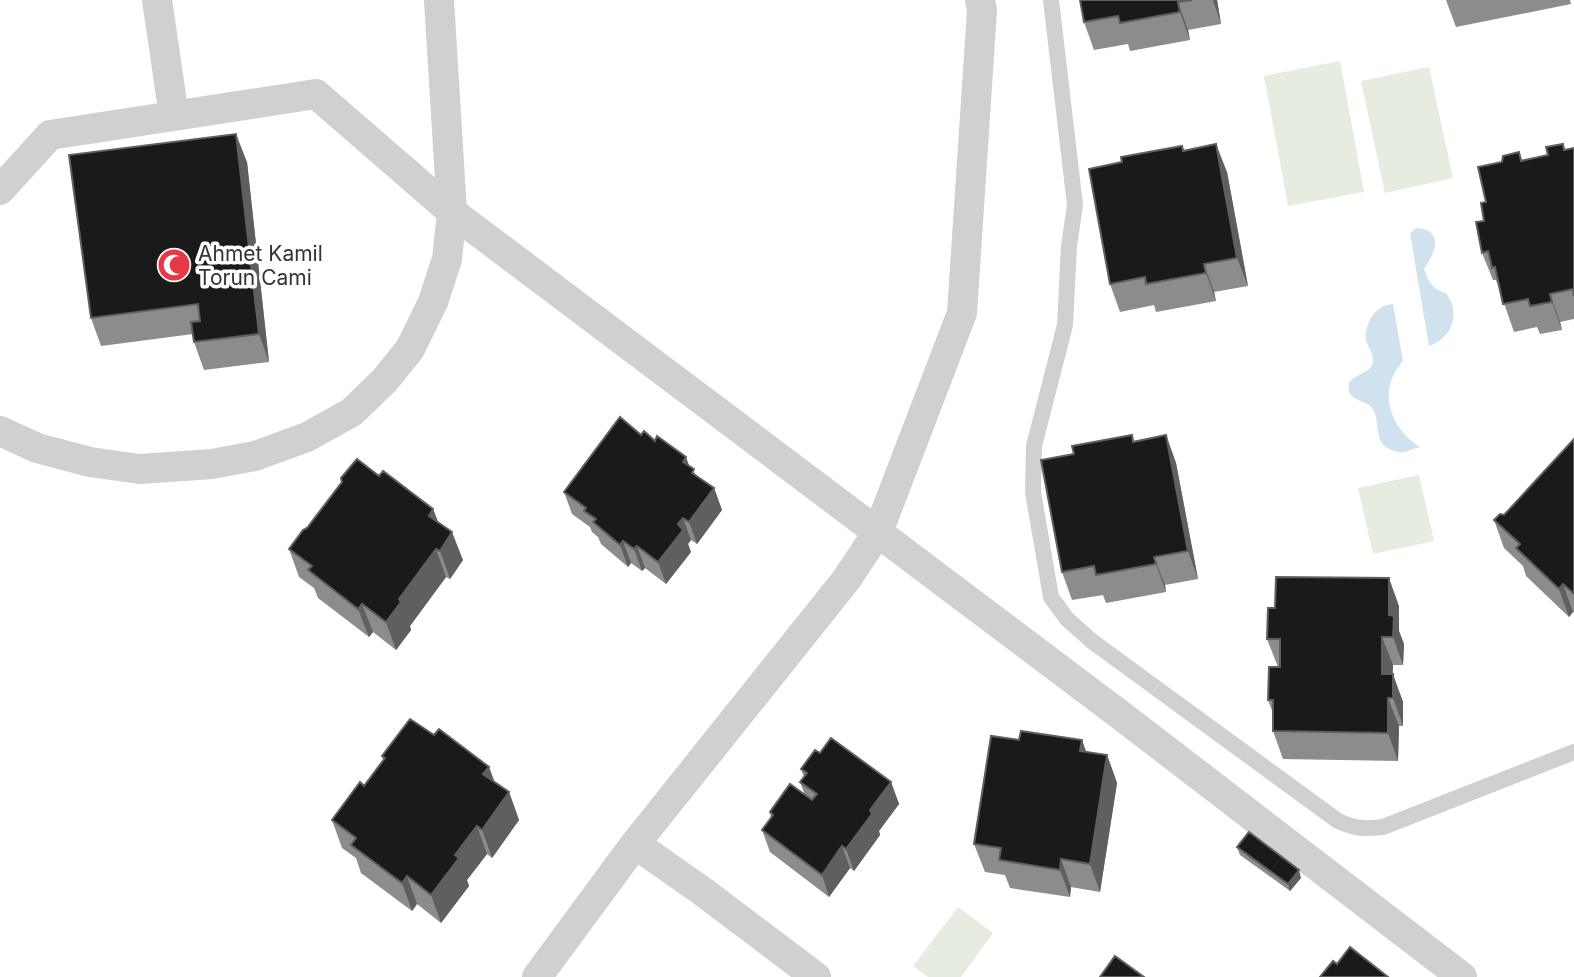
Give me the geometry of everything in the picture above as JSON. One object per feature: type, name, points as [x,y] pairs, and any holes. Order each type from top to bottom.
[{"type":"street","points":[[158,0],[174,116]]},
{"type":"street","points":[[0,431],[37,448],[90,462],[140,469],[212,464],[255,456],[307,437],[352,411],[385,380],[410,349],[433,302],[447,259],[452,212],[439,0]]},
{"type":"street","points":[[537,977],[635,844],[846,580],[878,532],[961,313],[982,10],[980,0]]},
{"type":"street","points":[[0,190],[50,135],[316,94],[452,212],[1108,706],[1462,977]]},
{"type":"street","points":[[635,844],[816,977]]},
{"type":"lane","points":[[1051,0],[1075,205],[1069,246],[1065,325],[1034,446],[1033,492],[1051,597],[1067,619],[1093,642],[1338,821],[1350,826],[1364,829],[1383,827],[1574,752]]},
{"type":"shaded area","points":[[1340,61],[1364,192],[1288,206],[1264,76]]},
{"type":"shaded area","points":[[1429,67],[1453,178],[1385,193],[1361,81]]},
{"type":"shaded area","points":[[1419,475],[1434,541],[1373,554],[1358,488]]},
{"type":"shaded area","points":[[958,907],[993,933],[961,977],[928,977],[913,966]]},
{"type":"water","points":[[1417,228],[1426,230],[1434,238],[1434,250],[1424,269],[1432,284],[1446,293],[1453,307],[1453,321],[1448,332],[1429,346],[1410,233]]},
{"type":"water","points":[[1393,304],[1403,361],[1390,384],[1390,407],[1401,429],[1420,447],[1402,452],[1384,445],[1380,440],[1374,411],[1353,397],[1349,391],[1350,382],[1369,369],[1373,362],[1366,335],[1370,321],[1378,309]]},
{"type":"building","points":[[1080,0],[1192,0],[1178,2],[1180,12],[1120,23],[1118,16],[1084,22]]},
{"type":"building","name":"Ahmet Kamil Torun Cami","points":[[236,134],[259,334],[194,342],[191,322],[200,321],[198,304],[91,318],[69,155]]},
{"type":"building","points":[[1216,144],[1237,258],[1204,264],[1206,273],[1146,284],[1145,277],[1110,284],[1089,169],[1122,162],[1121,157],[1182,146],[1183,151]]},
{"type":"building","points":[[1563,144],[1564,150],[1574,148],[1574,296],[1573,289],[1550,294],[1552,302],[1530,306],[1528,299],[1503,304],[1495,267],[1492,268],[1488,251],[1482,253],[1476,222],[1484,221],[1481,203],[1486,202],[1478,167],[1502,162],[1503,156],[1519,152],[1521,161],[1548,155],[1546,147]]},
{"type":"building","points":[[620,417],[641,435],[644,431],[655,441],[657,436],[686,457],[683,462],[694,469],[692,473],[714,488],[689,522],[683,518],[678,524],[683,530],[658,562],[637,546],[634,549],[623,541],[620,545],[593,522],[596,519],[584,511],[586,508],[564,492]]},
{"type":"building","points":[[1132,435],[1133,442],[1166,435],[1188,551],[1154,557],[1156,564],[1096,575],[1094,566],[1062,572],[1041,460],[1074,454],[1072,446]]},
{"type":"building","points":[[1574,439],[1574,594],[1563,584],[1559,589],[1516,548],[1520,544],[1494,520],[1500,514],[1504,515]]},
{"type":"building","points":[[357,459],[379,476],[383,471],[433,509],[429,516],[452,532],[440,551],[436,549],[399,599],[401,602],[386,622],[362,604],[358,609],[308,570],[312,566],[289,549]]},
{"type":"building","points":[[1276,577],[1389,578],[1389,615],[1394,616],[1393,637],[1382,637],[1382,674],[1393,674],[1393,698],[1388,698],[1388,733],[1273,731],[1273,700],[1268,700],[1269,667],[1280,667],[1280,639],[1267,639],[1268,608],[1275,608]]},
{"type":"building","points":[[410,719],[434,735],[439,729],[489,767],[483,774],[509,792],[482,830],[477,826],[455,855],[459,858],[431,895],[407,876],[402,883],[351,845],[356,838],[332,820],[360,782],[364,786],[385,758],[382,756]]},
{"type":"building","points":[[1021,731],[1082,740],[1080,751],[1107,755],[1090,864],[1061,859],[1060,870],[999,860],[1001,848],[974,844],[991,736],[1019,740]]},
{"type":"building","points":[[831,738],[891,782],[870,810],[872,814],[846,849],[842,846],[822,875],[762,830],[773,815],[770,812],[790,784],[812,800],[817,794],[800,782],[807,773],[801,769],[815,750],[820,753]]},
{"type":"building","points":[[1249,832],[1299,870],[1288,884],[1237,847]]},
{"type":"building","points":[[1350,947],[1388,977],[1320,977],[1333,961],[1337,964]]},
{"type":"building","points":[[1115,956],[1144,977],[1100,977]]},
{"type":"place","name":"Ahmet Kamil Torun Cami","points":[[174,265]]}]
